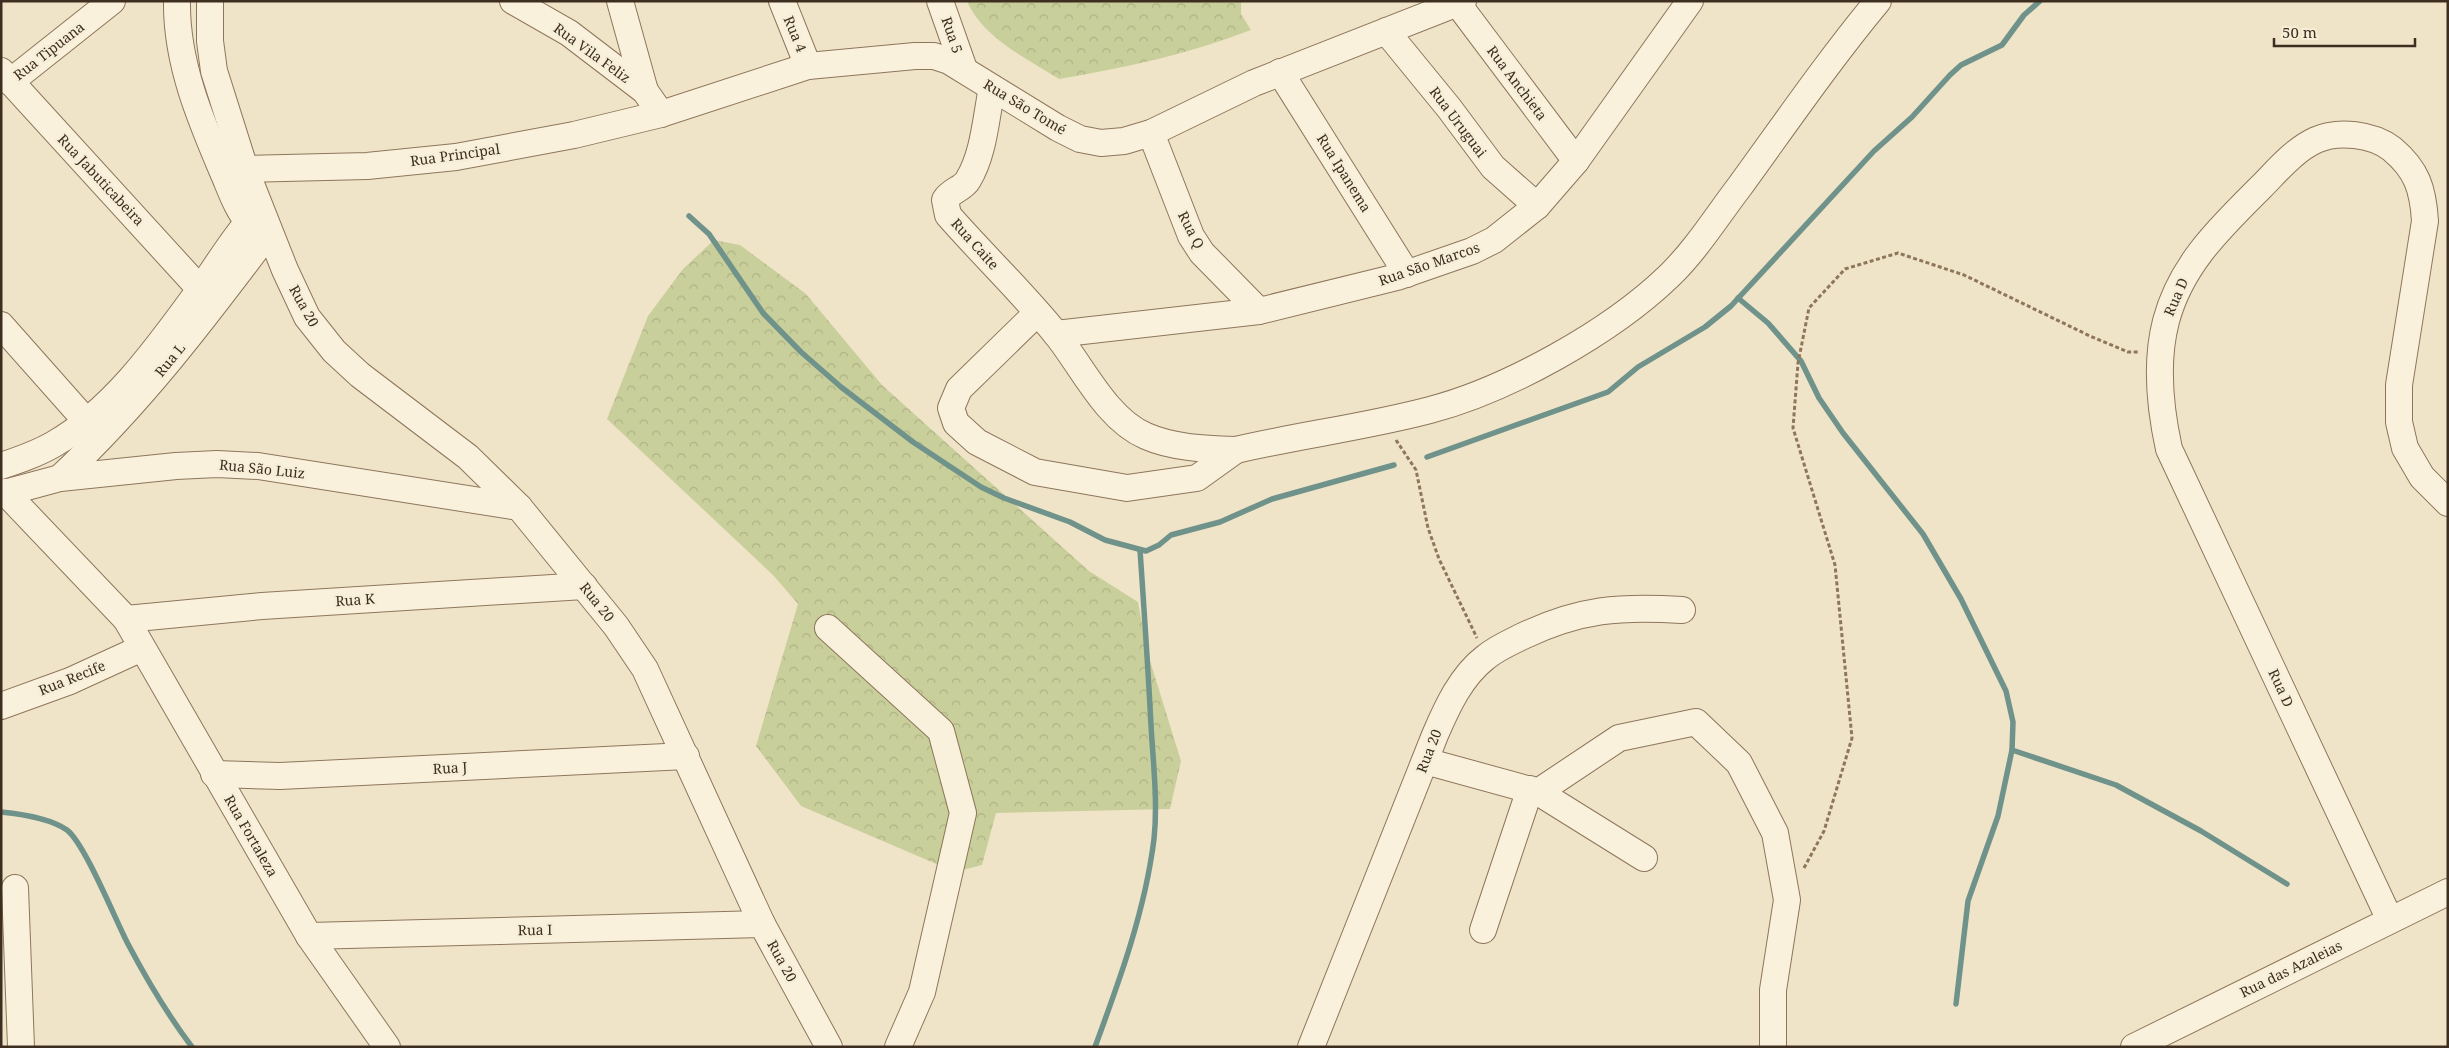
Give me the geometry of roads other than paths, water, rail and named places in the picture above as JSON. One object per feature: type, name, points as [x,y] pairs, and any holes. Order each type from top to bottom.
[{"type":"street","name":"Rua Tipuana","points":[[6,76],[112,1]]},
{"type":"street","name":"Rua 20","points":[[176,1],[176,21],[182,58],[197,107],[232,194],[259,220]]},
{"type":"street","name":"Rua 20","points":[[210,1],[210,41],[214,71],[259,220],[307,317],[334,351],[360,375],[468,457],[519,507],[616,626],[645,669],[762,924],[829,1047]]},
{"type":"street","name":"Rua Vila Feliz","points":[[513,1],[569,33],[645,91],[661,114]]},
{"type":"street","points":[[620,1],[645,91]]},
{"type":"street","name":"Rua 4","points":[[782,1],[808,66]]},
{"type":"street","name":"Rua 5","points":[[940,1],[964,69]]},
{"type":"street","name":"Rua São Marcos","points":[[1056,334],[1259,311],[1407,274],[1472,251],[1494,240],[1537,206],[1576,162],[1690,1]]},
{"type":"street","points":[[1037,312],[959,389],[951,408],[956,423],[977,442],[1035,472],[1127,488],[1196,478],[1236,450],[1431,410],[1498,387],[1556,356],[1623,314],[1669,276],[1703,236],[1851,34],[1878,1]]},
{"type":"street","name":"Rua São Tomé","points":[[661,114],[808,66],[934,56],[964,69],[1058,128],[1080,139],[1101,143],[1124,141],[1151,133],[1280,72],[1460,3]]},
{"type":"street","name":"Rua Anchieta","points":[[1460,3],[1576,162]]},
{"type":"street","name":"Rua Uruguai","points":[[1386,31],[1449,108],[1492,167],[1537,206]]},
{"type":"street","name":"Rua Ipanema","points":[[1280,72],[1407,274]]},
{"type":"street","name":"Rua Jabuticabeira","points":[[6,76],[200,289]]},
{"type":"street","name":"Rua Caite","points":[[992,88],[974,169],[966,184],[949,195],[945,207],[956,224],[1056,334],[1102,400],[1144,436],[1164,443],[1209,449],[1236,450]]},
{"type":"street","name":"Rua Principal","points":[[245,169],[367,166],[456,157],[574,135],[661,114]]},
{"type":"street","name":"Rua Q","points":[[1151,133],[1191,236],[1202,253],[1259,311]]},
{"type":"street","name":"Rua D","points":[[2390,920],[2169,449],[2161,414],[2161,353],[2166,322],[2177,289],[2192,262],[2210,238],[2289,158],[2316,140],[2335,136],[2360,136],[2384,142],[2407,162],[2417,178],[2424,199],[2425,222],[2399,385],[2399,422],[2405,448],[2422,477],[2448,503]]},
{"type":"street","points":[[1,466],[26,458],[54,444],[87,422],[128,382],[200,289],[259,220]]},
{"type":"street","name":"Rua L","points":[[60,478],[104,436],[160,374],[259,220]]},
{"type":"street","points":[[1,324],[87,422]]},
{"type":"street","name":"Rua São Luiz","points":[[126,619],[3,493],[60,478],[184,466],[258,466],[519,507]]},
{"type":"street","name":"Rua K","points":[[126,619],[262,606],[584,586]]},
{"type":"street","name":"Rua 20","points":[[1311,1047],[1449,704],[1466,678],[1486,657],[1542,627],[1573,616],[1606,609],[1646,608],[1682,610]]},
{"type":"street","name":"Rua Fortaleza","points":[[126,619],[309,936],[387,1047]]},
{"type":"street","points":[[828,628],[941,731],[962,813],[922,992],[898,1047]]},
{"type":"street","name":"Rua Recife","points":[[1,706],[70,680],[142,648]]},
{"type":"street","points":[[1483,930],[1534,791],[1619,738],[1696,722],[1739,764],[1775,834],[1787,900],[1773,990],[1773,1047]]},
{"type":"street","name":"Rua J","points":[[214,774],[280,776],[686,756]]},
{"type":"street","points":[[1425,762],[1534,791],[1644,858]]},
{"type":"street","points":[[15,888],[21,1047]]},
{"type":"street","name":"Rua das Azaleias","points":[[2134,1047],[2448,892]]},
{"type":"street","name":"Rua I","points":[[309,936],[762,924]]},
{"type":"street","points":[[1,1040],[11,1047]]},
{"type":"waterway","points":[[1427,457],[1608,392],[1638,367],[1705,327],[1731,306],[1874,151],[1912,117],[1950,75],[1961,65],[2002,45],[2024,15],[2040,1]]},
{"type":"waterway","points":[[689,216],[709,234],[763,313],[801,352],[841,387],[913,442],[981,487],[1004,498],[1070,522],[1105,540],[1146,551],[1159,545],[1171,535],[1220,522],[1272,499],[1394,465]]},
{"type":"waterway","points":[[1738,298],[1768,323],[1801,361],[1819,398],[1843,433],[1923,534],[1961,599],[2006,691],[2013,722],[2012,750],[1998,816],[1968,901],[1956,1004]]},
{"type":"waterway","points":[[1095,1047],[1138,919],[1154,839],[1155,782],[1140,550]]},
{"type":"waterway","points":[[2012,750],[2116,785],[2201,831],[2287,884]]},
{"type":"waterway","points":[[1,812],[26,815],[52,822],[67,830],[74,838],[91,866],[142,971],[192,1047]]}]
